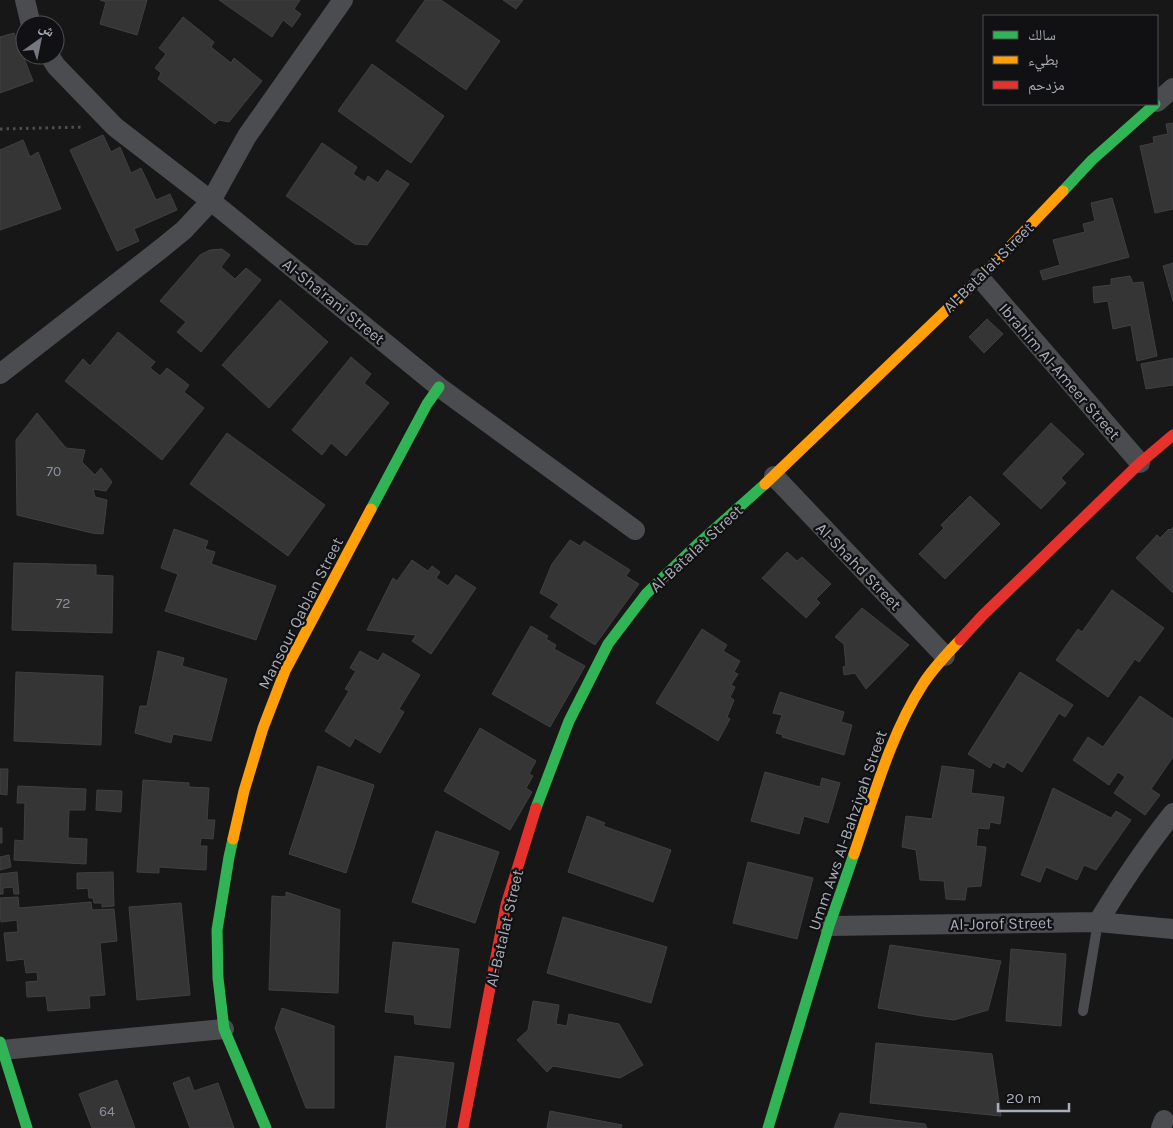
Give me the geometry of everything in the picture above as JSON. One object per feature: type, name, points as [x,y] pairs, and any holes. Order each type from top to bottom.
[{"type":"street","points":[[25,0],[29,15]]},
{"type":"street","points":[[0,374],[184,230],[211,201],[247,136],[343,0]]},
{"type":"street","name":"Al-Sha'rani Street","points":[[55,65],[115,126],[211,201],[438,387],[635,530]]},
{"type":"street","name":"Al-Batalat Street","points":[[1158,101],[1173,88]]},
{"type":"street","name":"Al-Batalat Street","points":[[463,1128],[506,905],[533,815],[569,721],[608,644],[646,594],[699,543],[774,476],[980,278],[1092,160],[1154,105]]},
{"type":"street","name":"Ibrahim Al-Ameer Street","points":[[980,278],[1140,463]]},
{"type":"street","name":"Mansour Qablan Street","points":[[266,1128],[224,1029],[218,978],[217,930],[229,857],[242,800],[263,728],[285,671],[426,404],[438,387]]},
{"type":"street","name":"Umm Aws Al-Bahziyah Street","points":[[768,1128],[829,926],[884,766],[904,718],[923,684],[945,656],[983,615],[1140,463],[1173,435]]},
{"type":"street","name":"Al-Shahd Street","points":[[774,476],[945,656]]},
{"type":"street","points":[[1098,922],[1124,880],[1173,813]]},
{"type":"street","name":"Al-Jorof Street","points":[[829,926],[1098,922],[1173,929]]},
{"type":"street","points":[[27,1128],[1,1046],[224,1029]]},
{"type":"lane","points":[[1082,1011],[1098,922]]},
{"type":"path","points":[[0,128],[115,126]]},
{"type":"building","points":[[100,0],[147,0],[137,35],[100,24],[106,2]]},
{"type":"building","points":[[219,0],[300,0],[294,9],[301,14],[292,27],[283,20],[272,37]]},
{"type":"building","points":[[425,0],[441,0],[500,41],[466,90],[396,41]]},
{"type":"building","points":[[503,0],[523,0],[516,9]]},
{"type":"building","points":[[183,17],[214,42],[211,47],[231,63],[234,58],[262,81],[229,122],[219,120],[215,124],[158,79],[161,73],[155,68],[166,54],[159,48]]},
{"type":"building","points":[[14,33],[15,65],[27,65],[33,81],[0,93],[0,37]]},
{"type":"building","points":[[372,64],[444,116],[411,163],[338,111]]},
{"type":"building","points":[[1173,123],[1173,209],[1155,213],[1140,146],[1154,143],[1153,137],[1168,134],[1166,124]]},
{"type":"building","points":[[103,135],[111,152],[120,147],[131,173],[141,168],[156,200],[170,194],[177,210],[134,229],[139,241],[117,251],[70,150]]},
{"type":"building","points":[[23,140],[30,157],[38,152],[61,209],[0,230],[0,150]]},
{"type":"building","points":[[322,143],[357,167],[353,174],[365,182],[368,176],[378,183],[387,170],[409,184],[367,245],[355,244],[286,196]]},
{"type":"building","points":[[1112,198],[1129,257],[1043,280],[1040,271],[1060,265],[1053,240],[1085,232],[1083,224],[1095,221],[1091,203]]},
{"type":"building","points":[[222,249],[230,255],[221,267],[235,279],[246,268],[261,280],[201,352],[177,332],[186,322],[160,301],[200,255],[210,250]]},
{"type":"building","points":[[1173,263],[1173,301],[1163,266]]},
{"type":"building","points":[[1130,276],[1133,283],[1143,282],[1157,356],[1137,361],[1131,325],[1113,329],[1108,301],[1094,303],[1093,287],[1111,285],[1111,279]]},
{"type":"building","points":[[280,300],[328,342],[269,408],[222,365]]},
{"type":"building","points":[[987,319],[1003,334],[984,353],[969,337]]},
{"type":"building","points":[[118,332],[155,362],[150,368],[160,376],[167,368],[189,385],[184,392],[204,408],[162,460],[65,381],[83,359],[90,366]]},
{"type":"building","points":[[351,357],[371,374],[364,383],[389,403],[346,456],[331,443],[322,455],[292,430]]},
{"type":"building","points":[[1173,358],[1173,385],[1146,389],[1141,364]]},
{"type":"building","points":[[37,413],[66,448],[85,450],[82,462],[95,475],[101,468],[112,482],[106,491],[93,489],[95,497],[107,500],[103,534],[17,515],[16,440]]},
{"type":"building","points":[[1051,423],[1084,454],[1061,478],[1066,483],[1041,509],[1003,474]]},
{"type":"building","points":[[227,433],[325,505],[288,556],[190,484]]},
{"type":"building","points":[[970,496],[1000,524],[945,579],[919,554],[944,528],[941,525]]},
{"type":"building","points":[[1173,527],[1173,593],[1136,558],[1157,535],[1160,538]]},
{"type":"building","points":[[174,529],[208,541],[205,549],[215,552],[211,564],[276,586],[256,640],[165,611],[178,574],[161,568]]},
{"type":"building","points":[[570,540],[580,546],[584,541],[630,570],[626,576],[639,584],[595,645],[550,617],[559,604],[540,593],[552,564]]},
{"type":"building","points":[[787,552],[797,561],[802,557],[831,584],[816,599],[820,603],[806,618],[762,578]]},
{"type":"building","points":[[412,560],[428,571],[432,566],[440,572],[436,578],[448,586],[456,575],[476,588],[431,654],[412,641],[416,635],[367,630],[393,578],[397,581]]},
{"type":"building","points":[[14,563],[96,565],[96,575],[113,576],[112,633],[12,630]]},
{"type":"building","points":[[1112,590],[1164,628],[1139,662],[1135,659],[1108,697],[1056,660],[1078,629],[1082,632]]},
{"type":"building","points":[[862,608],[909,645],[866,689],[855,673],[844,675],[843,667],[846,666],[844,644],[835,637]]},
{"type":"building","points":[[531,626],[548,636],[546,639],[556,645],[554,649],[585,666],[550,727],[492,694]]},
{"type":"building","points":[[702,629],[727,645],[723,651],[740,661],[734,672],[738,674],[731,685],[735,687],[730,697],[734,700],[727,717],[730,719],[718,741],[656,703]]},
{"type":"building","points":[[158,651],[184,658],[182,666],[227,679],[211,741],[173,734],[171,743],[135,733],[140,706],[147,706]]},
{"type":"building","points":[[360,651],[378,661],[383,653],[420,675],[399,709],[404,712],[380,753],[355,738],[350,747],[325,731],[349,691],[345,689],[356,671],[350,668]]},
{"type":"building","points":[[16,672],[103,676],[101,745],[14,741]]},
{"type":"building","points":[[1020,672],[1073,705],[1065,717],[1059,713],[1022,772],[1007,762],[1004,768],[993,762],[990,768],[968,754]]},
{"type":"building","points":[[780,692],[844,712],[841,722],[852,725],[844,755],[782,737],[783,735],[776,733],[782,715],[773,713]]},
{"type":"building","points":[[1140,696],[1173,719],[1173,757],[1151,789],[1160,795],[1145,815],[1114,793],[1125,777],[1118,772],[1109,785],[1073,760],[1088,737],[1103,747]]},
{"type":"building","points":[[480,728],[536,761],[529,774],[533,776],[526,788],[532,792],[510,830],[444,791]]},
{"type":"building","points":[[318,766],[374,785],[346,873],[289,854]]},
{"type":"building","points":[[942,766],[974,770],[971,793],[1004,797],[1000,824],[990,822],[989,829],[978,828],[976,846],[986,847],[981,886],[967,887],[965,900],[946,899],[944,881],[920,880],[916,850],[902,847],[906,816],[932,819]]},
{"type":"building","points":[[0,769],[8,769],[7,795],[0,794]]},
{"type":"building","points":[[765,772],[820,787],[822,778],[840,783],[828,823],[804,816],[799,834],[751,821]]},
{"type":"building","points":[[143,780],[189,783],[189,787],[209,788],[207,820],[215,820],[213,839],[201,838],[200,846],[207,846],[206,870],[159,867],[159,873],[137,872]]},
{"type":"building","points":[[18,786],[86,789],[85,810],[69,810],[68,838],[87,839],[86,864],[14,860],[15,840],[24,841],[25,803],[17,803]]},
{"type":"building","points":[[1053,788],[1111,818],[1116,811],[1131,820],[1096,870],[1084,865],[1077,880],[1046,867],[1040,882],[1021,875]]},
{"type":"building","points":[[97,790],[122,791],[121,812],[96,810]]},
{"type":"building","points":[[587,816],[605,823],[603,826],[671,850],[653,902],[568,872]]},
{"type":"building","points":[[0,828],[2,828],[2,843],[0,843]]},
{"type":"building","points":[[436,831],[499,852],[475,923],[412,902]]},
{"type":"building","points":[[9,855],[11,867],[0,870],[0,857]]},
{"type":"building","points":[[748,862],[813,878],[797,939],[733,923]]},
{"type":"building","points":[[17,872],[19,894],[14,894],[13,887],[3,888],[3,894],[0,894],[0,874]]},
{"type":"building","points":[[113,872],[114,906],[102,907],[102,903],[94,903],[93,898],[89,898],[88,888],[77,889],[77,873]]},
{"type":"building","points":[[286,892],[340,910],[338,993],[269,990],[272,896],[286,897]]},
{"type":"building","points":[[18,897],[19,908],[91,902],[92,910],[114,909],[117,941],[100,943],[105,995],[89,996],[90,1008],[48,1011],[46,996],[27,997],[26,982],[38,981],[37,972],[26,973],[24,959],[7,961],[4,933],[18,932],[17,920],[1,922],[0,915],[0,898]]},
{"type":"building","points":[[181,903],[190,995],[137,1000],[129,907]]},
{"type":"building","points":[[563,917],[667,947],[651,1003],[547,973]]},
{"type":"building","points":[[393,942],[459,949],[450,1028],[415,1024],[414,1015],[385,1012]]},
{"type":"building","points":[[890,945],[1001,961],[988,1010],[954,1020],[878,1008]]},
{"type":"building","points":[[1011,949],[1066,954],[1061,1026],[1006,1021]]},
{"type":"building","points":[[533,1001],[559,1005],[556,1024],[567,1026],[569,1014],[619,1024],[643,1065],[620,1078],[553,1066],[547,1072],[517,1040],[528,1030]]},
{"type":"building","points":[[282,1008],[334,1026],[334,1108],[306,1108],[275,1028]]},
{"type":"building","points":[[876,1043],[992,1054],[1001,1116],[870,1103]]},
{"type":"building","points":[[395,1056],[454,1063],[445,1128],[386,1128]]},
{"type":"building","points":[[189,1077],[194,1091],[218,1083],[234,1128],[190,1128],[173,1083]]},
{"type":"building","points":[[117,1080],[135,1128],[92,1128],[79,1094]]},
{"type":"building","points":[[550,1111],[622,1125],[621,1128],[547,1128]]},
{"type":"building","points":[[840,1113],[925,1124],[927,1128],[834,1128]]},
{"type":"traffic: fast","points":[[1063,191],[1092,160],[1154,105]]},
{"type":"traffic: fast","points":[[371,509],[427,404],[439,387]]},
{"type":"traffic: fast","points":[[536,808],[569,721],[608,644],[646,594],[765,484]]},
{"type":"traffic: fast","points":[[233,839],[217,930],[218,978],[224,1029],[266,1128]]},
{"type":"traffic: fast","points":[[768,1128],[829,926],[854,854]]},
{"type":"traffic: fast","points":[[0,1042],[27,1128]]},
{"type":"traffic: slow","points":[[765,484],[980,278],[1063,191]]},
{"type":"traffic: slow","points":[[233,839],[244,791],[263,728],[285,671],[371,509]]},
{"type":"traffic: slow","points":[[854,854],[901,724],[927,678],[960,640]]},
{"type":"traffic: jam","points":[[960,640],[983,615],[1140,463],[1173,435]]},
{"type":"traffic: jam","points":[[463,1128],[506,905],[536,808]]}]
